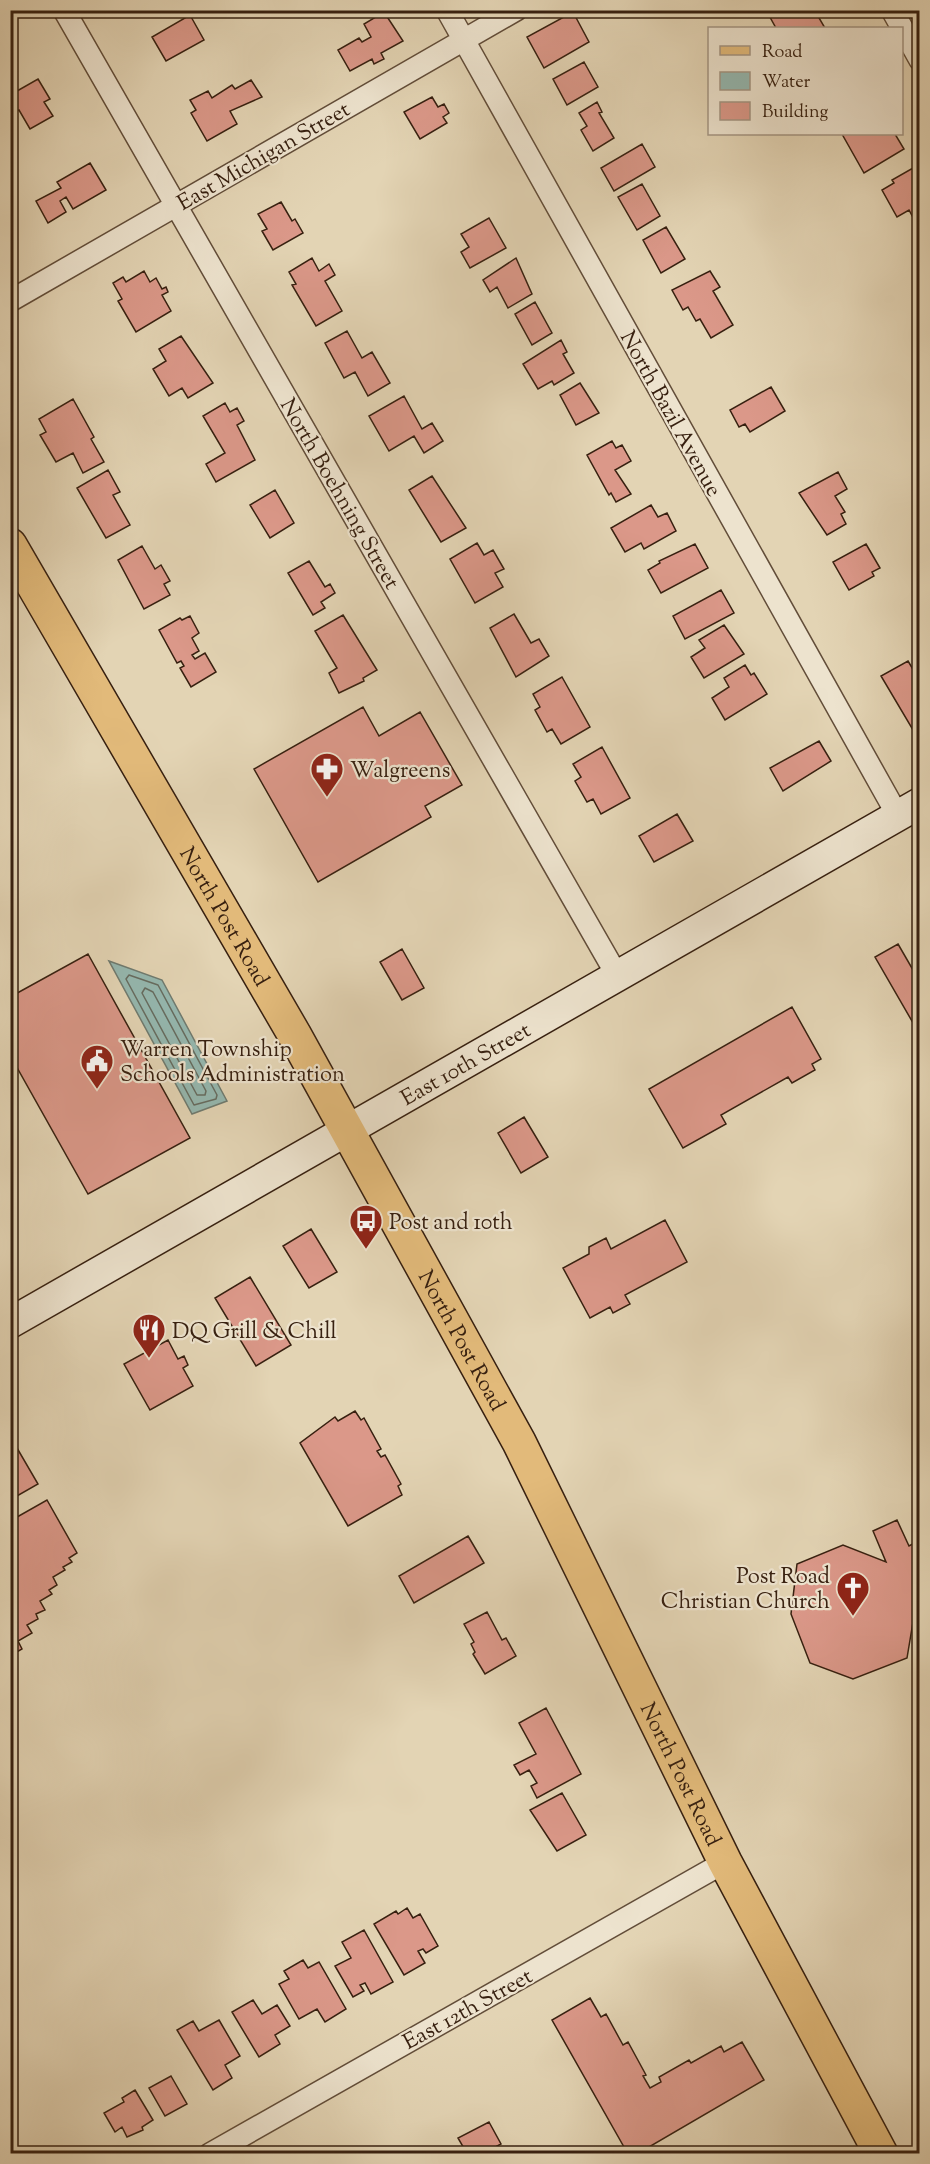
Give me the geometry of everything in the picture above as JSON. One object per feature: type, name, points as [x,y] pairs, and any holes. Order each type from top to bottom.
[{"type":"main road","name":"North Post Road","points":[[10,545],[294,1034],[519,1443],[725,1863],[881,2154]]},
{"type":"main road","name":"East 10th Street","points":[[10,1323],[909,809]]},
{"type":"street","name":"North Boehning Street","points":[[64,10],[618,977]]},
{"type":"street","name":"North Bazil Avenue","points":[[447,10],[909,809]]},
{"type":"street","name":"East Michigan Street","points":[[10,301],[516,10]]},
{"type":"street","points":[[892,10],[902,27]]},
{"type":"street","points":[[903,30],[920,60]]},
{"type":"street","name":"East 12th Street","points":[[210,2154],[725,1863]]},
{"type":"water","points":[[109,961],[162,980],[227,1101],[192,1114]]},
{"type":"building","points":[[766,10],[809,10],[811,14],[815,11],[824,27],[775,27]]},
{"type":"building","points":[[384,12],[403,41],[381,53],[384,59],[374,64],[372,59],[350,71],[338,50],[359,38],[362,42],[371,37],[364,24]]},
{"type":"building","points":[[573,12],[589,42],[544,68],[527,37]]},
{"type":"building","points":[[190,15],[204,40],[166,61],[152,37]]},
{"type":"building","points":[[584,62],[598,87],[567,105],[553,79]]},
{"type":"building","points":[[38,79],[50,99],[44,102],[53,116],[30,129],[19,110],[14,112],[10,106],[10,95]]},
{"type":"building","points":[[251,80],[262,97],[230,111],[237,124],[207,141],[191,113],[196,110],[190,100],[208,91],[212,98],[232,85],[235,89]]},
{"type":"building","points":[[432,97],[438,107],[444,104],[449,113],[443,117],[447,123],[420,139],[404,112]]},
{"type":"building","points":[[597,102],[602,112],[599,113],[614,138],[593,151],[581,130],[587,126],[579,113]]},
{"type":"building","points":[[843,135],[896,135],[904,149],[864,173]]},
{"type":"building","points":[[642,144],[655,167],[614,191],[601,168]]},
{"type":"building","points":[[90,163],[106,190],[73,209],[66,197],[60,201],[66,212],[48,223],[36,201],[61,188],[57,182]]},
{"type":"building","points":[[913,168],[920,179],[918,227],[909,210],[897,217],[882,190],[894,183],[892,180]]},
{"type":"building","points":[[642,184],[660,216],[637,230],[618,197]]},
{"type":"building","points":[[281,202],[292,221],[295,219],[303,233],[273,250],[262,231],[267,229],[258,214]]},
{"type":"building","points":[[489,218],[506,248],[470,268],[461,252],[469,247],[461,234]]},
{"type":"building","points":[[666,227],[685,259],[661,273],[643,240]]},
{"type":"building","points":[[312,258],[319,271],[329,264],[335,275],[325,281],[342,311],[316,326],[292,285],[296,284],[289,272]]},
{"type":"building","points":[[516,258],[532,294],[508,308],[497,287],[490,292],[483,280]]},
{"type":"building","points":[[920,262],[920,275],[914,265]]},
{"type":"building","points":[[144,271],[150,282],[156,278],[162,289],[166,287],[168,292],[162,295],[171,311],[136,332],[118,301],[122,299],[113,283],[123,277],[126,282]]},
{"type":"building","points":[[710,271],[720,287],[713,291],[733,325],[711,338],[700,319],[696,321],[688,307],[683,310],[672,290]]},
{"type":"building","points":[[535,302],[552,333],[532,345],[515,314]]},
{"type":"building","points":[[347,331],[362,358],[372,352],[390,383],[368,396],[355,372],[344,378],[325,343]]},
{"type":"building","points":[[181,336],[213,383],[188,398],[182,388],[169,396],[153,369],[166,361],[159,349]]},
{"type":"building","points":[[561,340],[567,352],[563,354],[574,373],[554,385],[552,381],[538,389],[523,364]]},
{"type":"building","points":[[580,383],[599,413],[576,425],[560,395]]},
{"type":"building","points":[[771,387],[785,411],[750,432],[745,424],[739,427],[730,410]]},
{"type":"building","points":[[404,396],[422,429],[432,423],[443,441],[424,453],[414,436],[389,451],[369,416]]},
{"type":"building","points":[[73,399],[94,437],[91,439],[104,462],[83,473],[73,453],[56,462],[40,435],[46,432],[39,419]]},
{"type":"building","points":[[225,403],[230,412],[237,408],[244,421],[237,425],[255,460],[216,482],[206,464],[225,453],[203,416]]},
{"type":"building","points":[[612,441],[616,448],[622,445],[631,461],[615,470],[631,494],[616,502],[611,493],[609,495],[587,455]]},
{"type":"building","points":[[108,470],[120,492],[113,495],[130,525],[106,538],[77,488]]},
{"type":"building","points":[[838,472],[847,489],[835,496],[845,512],[841,514],[846,524],[827,535],[799,493]]},
{"type":"building","points":[[432,476],[466,528],[441,542],[409,490]]},
{"type":"building","points":[[275,490],[294,523],[270,538],[250,505]]},
{"type":"building","points":[[651,505],[658,517],[667,513],[676,531],[644,549],[641,543],[625,552],[611,528]]},
{"type":"building","points":[[477,543],[484,555],[493,550],[504,569],[495,573],[503,587],[475,603],[450,559]]},
{"type":"building","points":[[695,544],[708,568],[661,593],[648,570],[660,563],[659,561]]},
{"type":"building","points":[[866,544],[880,568],[872,572],[874,576],[849,590],[833,562]]},
{"type":"building","points":[[142,546],[155,569],[161,565],[170,581],[164,584],[170,595],[144,609],[118,560]]},
{"type":"building","points":[[309,561],[325,587],[330,584],[335,593],[321,602],[325,608],[313,615],[288,573]]},
{"type":"building","points":[[721,590],[734,613],[685,639],[673,616]]},
{"type":"building","points":[[514,614],[531,643],[539,639],[549,656],[516,677],[490,628]]},
{"type":"building","points":[[343,615],[377,670],[363,678],[364,681],[339,693],[329,673],[337,668],[315,631]]},
{"type":"building","points":[[190,616],[199,633],[192,638],[199,651],[192,655],[195,659],[205,653],[216,672],[191,687],[180,668],[184,666],[181,661],[177,663],[159,630],[180,618],[182,620]]},
{"type":"building","points":[[724,625],[744,654],[704,678],[691,657],[705,648],[699,640]]},
{"type":"building","points":[[908,661],[920,681],[920,726],[913,730],[881,676]]},
{"type":"building","points":[[745,665],[751,675],[754,673],[767,694],[725,720],[712,698],[729,687],[724,678]]},
{"type":"building","points":[[562,677],[590,727],[561,744],[552,729],[547,732],[535,710],[540,707],[533,694]]},
{"type":"building","points":[[363,707],[379,736],[420,712],[462,785],[425,806],[431,817],[318,882],[254,769]]},
{"type":"building","points":[[819,741],[831,761],[783,791],[770,768]]},
{"type":"building","points":[[602,747],[630,798],[601,814],[593,799],[587,802],[575,781],[581,777],[573,764]]},
{"type":"building","points":[[677,814],[693,841],[654,862],[639,836]]},
{"type":"building","points":[[898,944],[920,982],[920,1035],[875,957]]},
{"type":"building","points":[[402,949],[424,988],[402,1000],[380,962]]},
{"type":"building","points":[[88,954],[190,1138],[88,1194],[10,1055],[10,997]]},
{"type":"building","points":[[792,1007],[821,1059],[812,1064],[815,1070],[792,1083],[788,1077],[721,1115],[726,1124],[683,1148],[649,1089]]},
{"type":"building","points":[[524,1117],[548,1157],[521,1173],[498,1133]]},
{"type":"building","points":[[665,1220],[687,1262],[625,1295],[630,1304],[613,1313],[610,1307],[590,1318],[563,1268],[589,1254],[589,1247],[606,1238],[611,1249]]},
{"type":"building","points":[[311,1229],[337,1272],[309,1288],[283,1246]]},
{"type":"building","points":[[250,1277],[291,1345],[256,1366],[215,1298]]},
{"type":"building","points":[[168,1340],[178,1359],[184,1356],[188,1365],[183,1368],[193,1386],[150,1410],[124,1364]]},
{"type":"building","points":[[355,1411],[361,1420],[364,1418],[381,1449],[377,1451],[381,1457],[385,1455],[401,1484],[398,1486],[402,1495],[348,1526],[300,1443],[335,1417],[338,1421]]},
{"type":"building","points":[[10,1436],[38,1484],[10,1500]]},
{"type":"building","points":[[47,1500],[77,1553],[69,1558],[72,1562],[63,1567],[65,1570],[53,1577],[57,1585],[49,1590],[52,1594],[40,1601],[45,1610],[36,1614],[38,1619],[27,1625],[32,1633],[18,1641],[22,1649],[10,1656],[10,1521]]},
{"type":"building","points":[[897,1520],[909,1546],[920,1540],[920,1603],[915,1610],[907,1658],[853,1679],[810,1663],[791,1614],[797,1564],[843,1545],[886,1562],[873,1531]]},
{"type":"building","points":[[468,1536],[484,1563],[414,1603],[399,1576]]},
{"type":"building","points":[[487,1612],[502,1640],[506,1638],[516,1656],[485,1674],[473,1654],[475,1652],[471,1644],[474,1642],[464,1624]]},
{"type":"building","points":[[546,1708],[581,1774],[537,1798],[531,1786],[537,1783],[529,1770],[520,1775],[514,1765],[536,1754],[519,1723]]},
{"type":"building","points":[[562,1793],[586,1835],[557,1851],[530,1810]]},
{"type":"building","points":[[407,1908],[413,1918],[420,1914],[438,1946],[426,1953],[423,1949],[418,1951],[425,1963],[404,1975],[374,1924],[396,1911],[398,1914]]},
{"type":"building","points":[[364,1930],[393,1982],[371,1994],[365,1983],[360,1985],[364,1991],[353,1997],[335,1966],[351,1958],[342,1942]]},
{"type":"building","points":[[303,1960],[308,1968],[319,1962],[346,2009],[325,2022],[317,2009],[299,2019],[279,1984],[289,1979],[284,1971]]},
{"type":"building","points":[[590,1998],[601,2017],[606,2014],[623,2045],[628,2042],[646,2075],[643,2076],[650,2088],[661,2082],[659,2077],[689,2060],[691,2063],[721,2046],[724,2052],[742,2042],[764,2080],[637,2154],[628,2154],[552,2020]]},
{"type":"building","points":[[253,2000],[262,2014],[277,2005],[290,2026],[275,2035],[280,2044],[259,2057],[232,2012]]},
{"type":"building","points":[[219,2020],[240,2056],[225,2065],[232,2078],[213,2090],[177,2030],[193,2021],[199,2031]]},
{"type":"building","points":[[171,2076],[187,2104],[165,2116],[149,2088]]},
{"type":"building","points":[[135,2090],[153,2120],[142,2127],[143,2130],[127,2137],[122,2127],[115,2132],[104,2113],[124,2102],[122,2098]]},
{"type":"building","points":[[489,2122],[501,2144],[497,2146],[501,2154],[459,2154],[465,2150],[458,2138]]},
{"type":"place","name":"Walgreens","points":[[327,798]]},
{"type":"place","name":"Warren Township Schools Administration","points":[[97,1090]]},
{"type":"place","name":"Post and 10th","points":[[366,1250]]},
{"type":"place","name":"DQ Grill & Chill","points":[[149,1359]]},
{"type":"place","name":"Post Road Christian Church","points":[[853,1617]]}]
